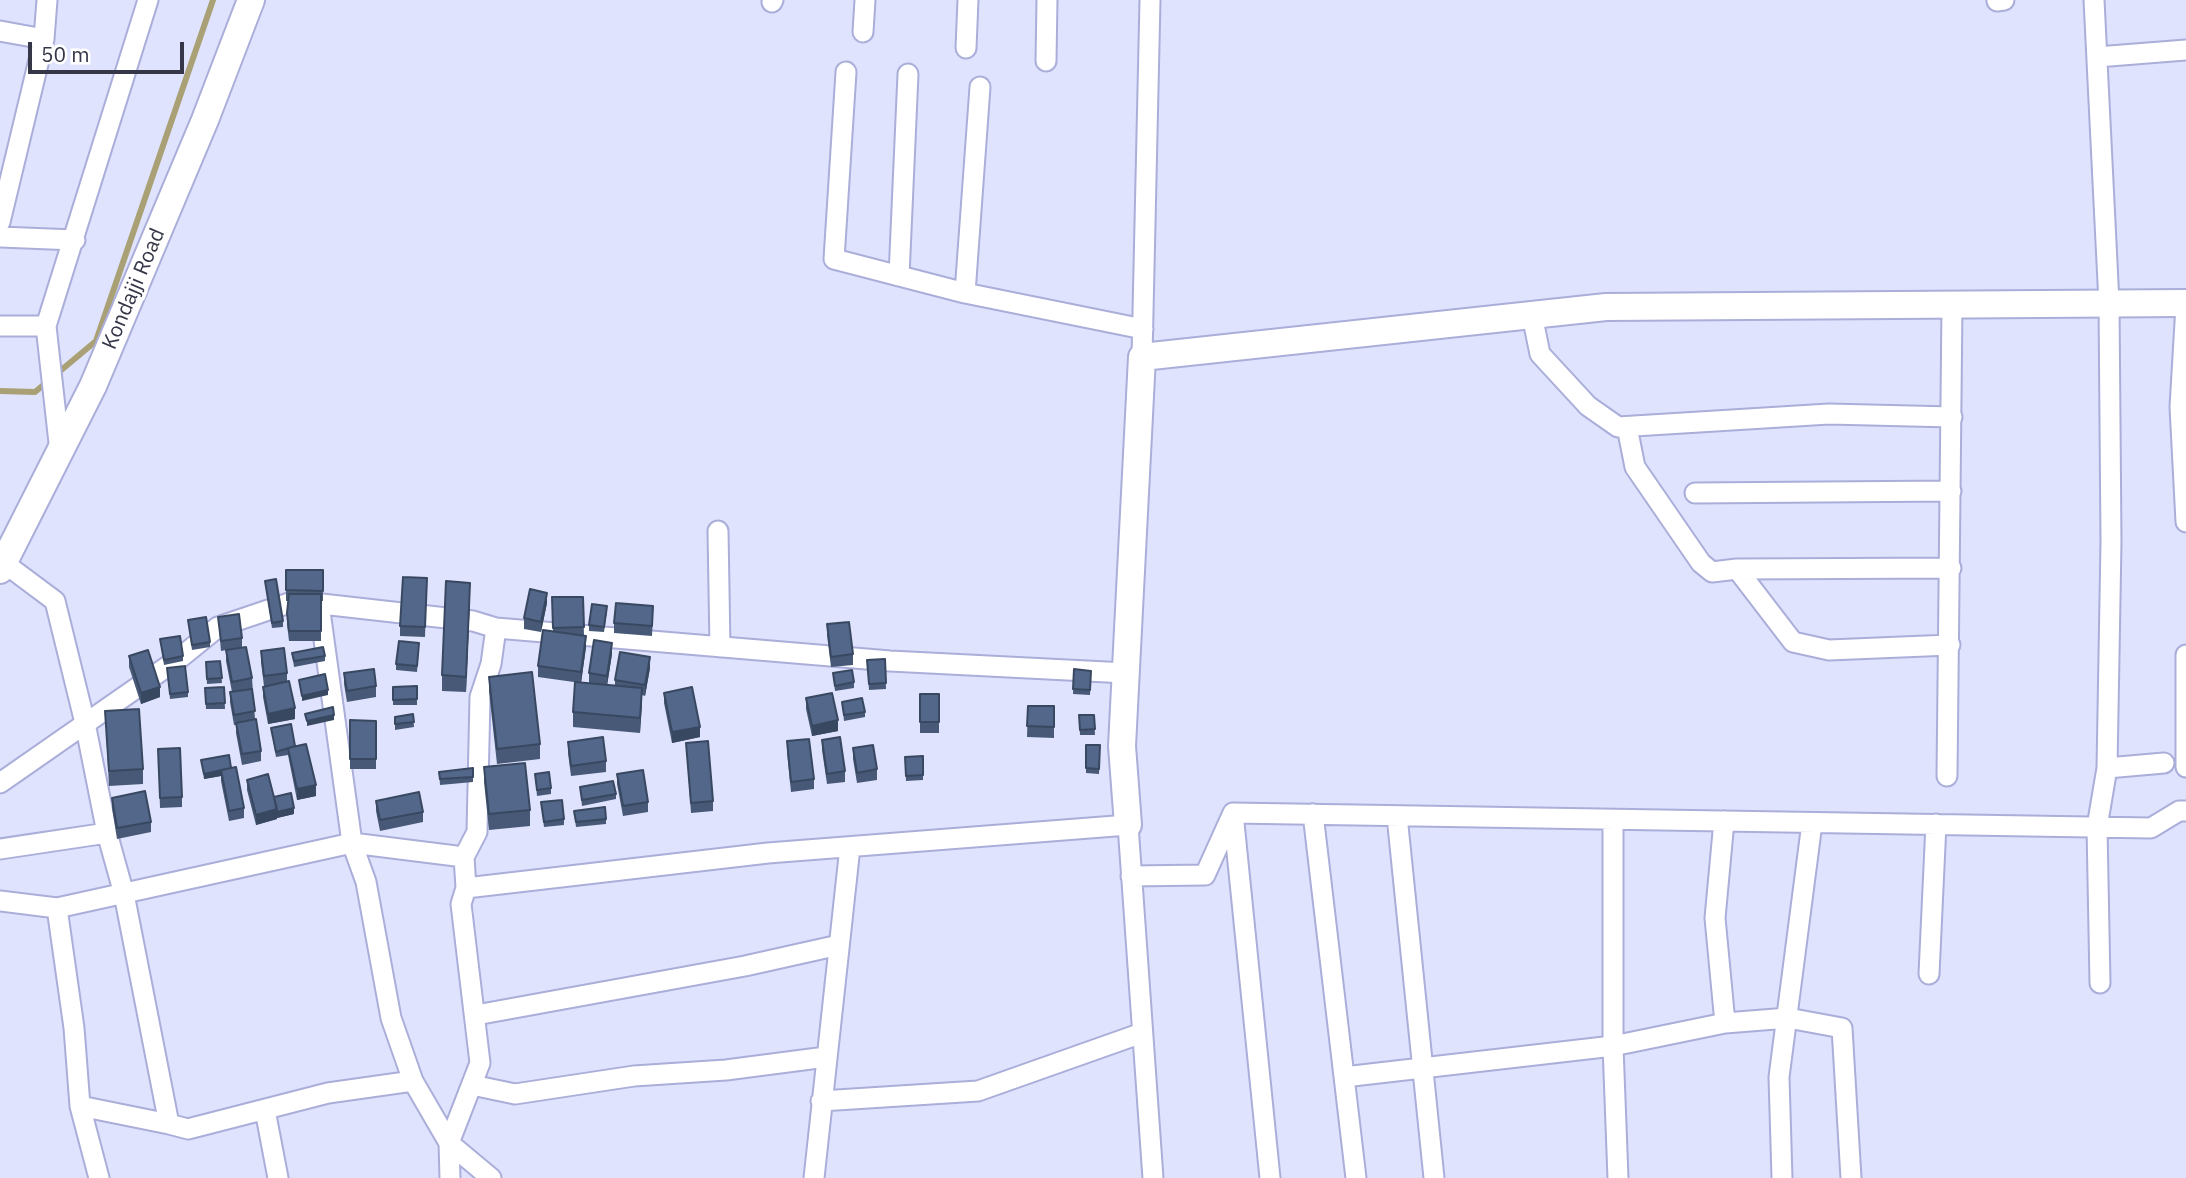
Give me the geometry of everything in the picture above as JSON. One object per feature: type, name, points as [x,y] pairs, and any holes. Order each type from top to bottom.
[{"type":"street","points":[[0,222],[44,40],[47,0]]},
{"type":"street","points":[[60,452],[46,326],[148,0]]},
{"type":"street","name":"Kondajji Road","points":[[2,567],[99,373],[251,0]]},
{"type":"street","points":[[863,32],[866,0]]},
{"type":"street","points":[[966,48],[968,0]]},
{"type":"street","points":[[1046,61],[1047,0]]},
{"type":"street","points":[[1150,0],[1142,356],[1122,746],[1153,1178]]},
{"type":"street","points":[[1997,1],[2004,0]]},
{"type":"street","points":[[2094,0],[2109,303],[2111,542],[2108,768],[2097,827],[2100,983]]},
{"type":"street","points":[[0,32],[44,40]]},
{"type":"street","points":[[2097,57],[2186,50]]},
{"type":"street","points":[[846,72],[834,259],[965,293],[1143,329]]},
{"type":"street","points":[[899,276],[908,74]]},
{"type":"street","points":[[965,293],[980,87]]},
{"type":"street","points":[[0,237],[75,240]]},
{"type":"street","points":[[1947,776],[1952,304]]},
{"type":"street","points":[[1142,356],[1606,307],[2186,304],[2180,407],[2186,522]]},
{"type":"street","points":[[1532,315],[1540,354],[1588,406],[1618,428],[1829,414],[1952,417]]},
{"type":"street","points":[[0,326],[46,326]]},
{"type":"street","points":[[1627,427],[1635,467],[1701,563],[1712,572],[1737,569],[1951,568]]},
{"type":"street","points":[[1695,493],[1951,492]]},
{"type":"street","points":[[718,531],[720,647]]},
{"type":"street","points":[[2,567],[55,601],[85,723],[107,833],[124,894],[169,1124]]},
{"type":"street","points":[[1737,569],[1793,642],[1829,650],[1950,645]]},
{"type":"street","points":[[0,783],[181,657],[218,627],[295,601],[473,621],[496,628],[890,661],[1126,673]]},
{"type":"street","points":[[319,604],[352,843],[366,882],[391,1018],[413,1081],[449,1143],[491,1178]]},
{"type":"street","points":[[450,1178],[449,1143],[480,1063],[461,904],[466,888],[464,857],[477,832],[480,697],[491,664],[496,628]]},
{"type":"street","points":[[2186,655],[2186,766]]},
{"type":"street","points":[[2108,768],[2164,763]]},
{"type":"street","points":[[1233,813],[2151,828],[2179,811],[2186,811]]},
{"type":"street","points":[[1131,876],[1205,875],[1233,813]]},
{"type":"street","points":[[1233,813],[1270,1178]]},
{"type":"street","points":[[1312,814],[1356,1178]]},
{"type":"street","points":[[1396,816],[1434,1178]]},
{"type":"street","points":[[1613,820],[1613,1046],[1619,1178]]},
{"type":"street","points":[[1724,821],[1715,918],[1725,1023]]},
{"type":"street","points":[[1782,1178],[1779,1077],[1812,822]]},
{"type":"street","points":[[1929,974],[1936,824]]},
{"type":"street","points":[[466,888],[768,853],[1128,825]]},
{"type":"street","points":[[0,849],[107,833]]},
{"type":"street","points":[[0,901],[57,908],[352,843],[464,857]]},
{"type":"street","points":[[814,1178],[850,847]]},
{"type":"street","points":[[57,908],[74,1028],[80,1106],[99,1178]]},
{"type":"street","points":[[476,1015],[745,966],[839,945]]},
{"type":"street","points":[[1344,1077],[1613,1046],[1725,1023],[1788,1018],[1843,1028],[1851,1178]]},
{"type":"street","points":[[821,1101],[978,1091],[1142,1033]]},
{"type":"street","points":[[472,1085],[515,1094],[634,1076],[726,1070],[826,1057]]},
{"type":"street","points":[[80,1106],[188,1129],[328,1093],[413,1081]]},
{"type":"street","points":[[265,1110],[278,1178]]},
{"type":"building","points":[[286,570],[323,570],[323,591],[286,590]]},
{"type":"building","points":[[403,577],[427,578],[425,627],[400,626]]},
{"type":"building","points":[[276,579],[283,621],[272,623],[265,581]]},
{"type":"building","points":[[446,581],[470,583],[466,677],[442,675]]},
{"type":"building","points":[[530,589],[547,593],[541,622],[524,618]]},
{"type":"building","points":[[289,594],[321,594],[321,631],[289,631]]},
{"type":"building","points":[[552,597],[583,597],[584,627],[553,628]]},
{"type":"building","points":[[616,603],[653,606],[652,626],[614,623]]},
{"type":"building","points":[[592,604],[607,606],[604,627],[589,625]]},
{"type":"building","points":[[239,614],[242,638],[221,641],[218,617]]},
{"type":"building","points":[[206,617],[210,642],[192,645],[188,620]]},
{"type":"building","points":[[849,622],[853,654],[831,657],[827,624]]},
{"type":"building","points":[[543,630],[586,636],[581,672],[538,666]]},
{"type":"building","points":[[180,636],[183,656],[164,660],[160,639]]},
{"type":"building","points":[[594,640],[612,643],[607,676],[589,673]]},
{"type":"building","points":[[399,641],[419,643],[417,666],[396,664]]},
{"type":"building","points":[[246,647],[252,678],[232,682],[226,650]]},
{"type":"building","points":[[323,647],[325,656],[294,661],[292,653]]},
{"type":"building","points":[[284,648],[287,673],[264,676],[261,651]]},
{"type":"building","points":[[148,650],[160,687],[141,693],[129,656]]},
{"type":"building","points":[[620,652],[650,657],[645,685],[615,680]]},
{"type":"building","points":[[885,659],[886,683],[869,684],[867,660]]},
{"type":"building","points":[[220,661],[222,678],[207,679],[206,662]]},
{"type":"building","points":[[185,666],[188,692],[170,694],[167,668]]},
{"type":"building","points":[[374,669],[376,686],[347,691],[344,673]]},
{"type":"building","points":[[1074,669],[1091,671],[1090,690],[1073,689]]},
{"type":"building","points":[[852,670],[854,682],[835,686],[833,673]]},
{"type":"building","points":[[532,672],[540,744],[497,749],[489,677]]},
{"type":"building","points":[[325,674],[328,690],[302,696],[299,680]]},
{"type":"building","points":[[289,681],[295,708],[268,714],[263,687]]},
{"type":"building","points":[[575,682],[642,688],[640,718],[573,712]]},
{"type":"building","points":[[417,686],[417,699],[393,700],[393,687]]},
{"type":"building","points":[[224,687],[225,703],[206,704],[205,688]]},
{"type":"building","points":[[692,687],[700,727],[672,732],[664,693]]},
{"type":"building","points":[[252,689],[255,711],[234,715],[230,692]]},
{"type":"building","points":[[832,693],[838,720],[812,726],[806,698]]},
{"type":"building","points":[[920,694],[939,694],[939,722],[920,722]]},
{"type":"building","points":[[862,698],[865,712],[844,715],[842,702]]},
{"type":"building","points":[[1028,706],[1054,706],[1054,727],[1027,726]]},
{"type":"building","points":[[333,707],[334,715],[307,721],[305,714]]},
{"type":"building","points":[[139,709],[143,769],[109,771],[105,711]]},
{"type":"building","points":[[413,714],[414,722],[395,724],[395,717]]},
{"type":"building","points":[[1079,715],[1094,715],[1095,729],[1080,730]]},
{"type":"building","points":[[256,719],[261,751],[242,754],[236,723]]},
{"type":"building","points":[[350,720],[376,721],[376,759],[350,759]]},
{"type":"building","points":[[291,724],[295,746],[276,752],[271,728]]},
{"type":"building","points":[[603,737],[606,761],[571,766],[568,742]]},
{"type":"building","points":[[840,737],[845,771],[827,774],[822,740]]},
{"type":"building","points":[[809,739],[814,779],[791,782],[787,741]]},
{"type":"building","points":[[708,741],[713,801],[691,803],[686,743]]},
{"type":"building","points":[[306,744],[316,785],[297,789],[288,748]]},
{"type":"building","points":[[873,745],[877,769],[857,773],[853,748]]},
{"type":"building","points":[[1086,745],[1100,745],[1099,769],[1086,768]]},
{"type":"building","points":[[180,748],[182,797],[160,798],[158,749]]},
{"type":"building","points":[[229,755],[231,768],[204,774],[201,760]]},
{"type":"building","points":[[923,756],[923,775],[906,776],[905,757]]},
{"type":"building","points":[[525,763],[530,810],[489,814],[484,767]]},
{"type":"building","points":[[236,767],[244,808],[229,811],[221,770]]},
{"type":"building","points":[[473,768],[473,777],[440,779],[439,772]]},
{"type":"building","points":[[643,770],[648,802],[623,806],[617,774]]},
{"type":"building","points":[[549,772],[551,788],[537,790],[535,774]]},
{"type":"building","points":[[268,774],[277,809],[256,815],[247,780]]},
{"type":"building","points":[[613,781],[616,794],[582,800],[580,787]]},
{"type":"building","points":[[145,791],[151,822],[117,828],[112,798]]},
{"type":"building","points":[[419,792],[423,812],[380,820],[376,801]]},
{"type":"building","points":[[291,793],[294,808],[277,812],[274,797]]},
{"type":"building","points":[[562,800],[564,819],[544,822],[541,802]]},
{"type":"building","points":[[605,807],[606,819],[576,822],[574,811]]},
{"type":"waterway","points":[[0,391],[35,392],[96,341],[213,0]]}]
